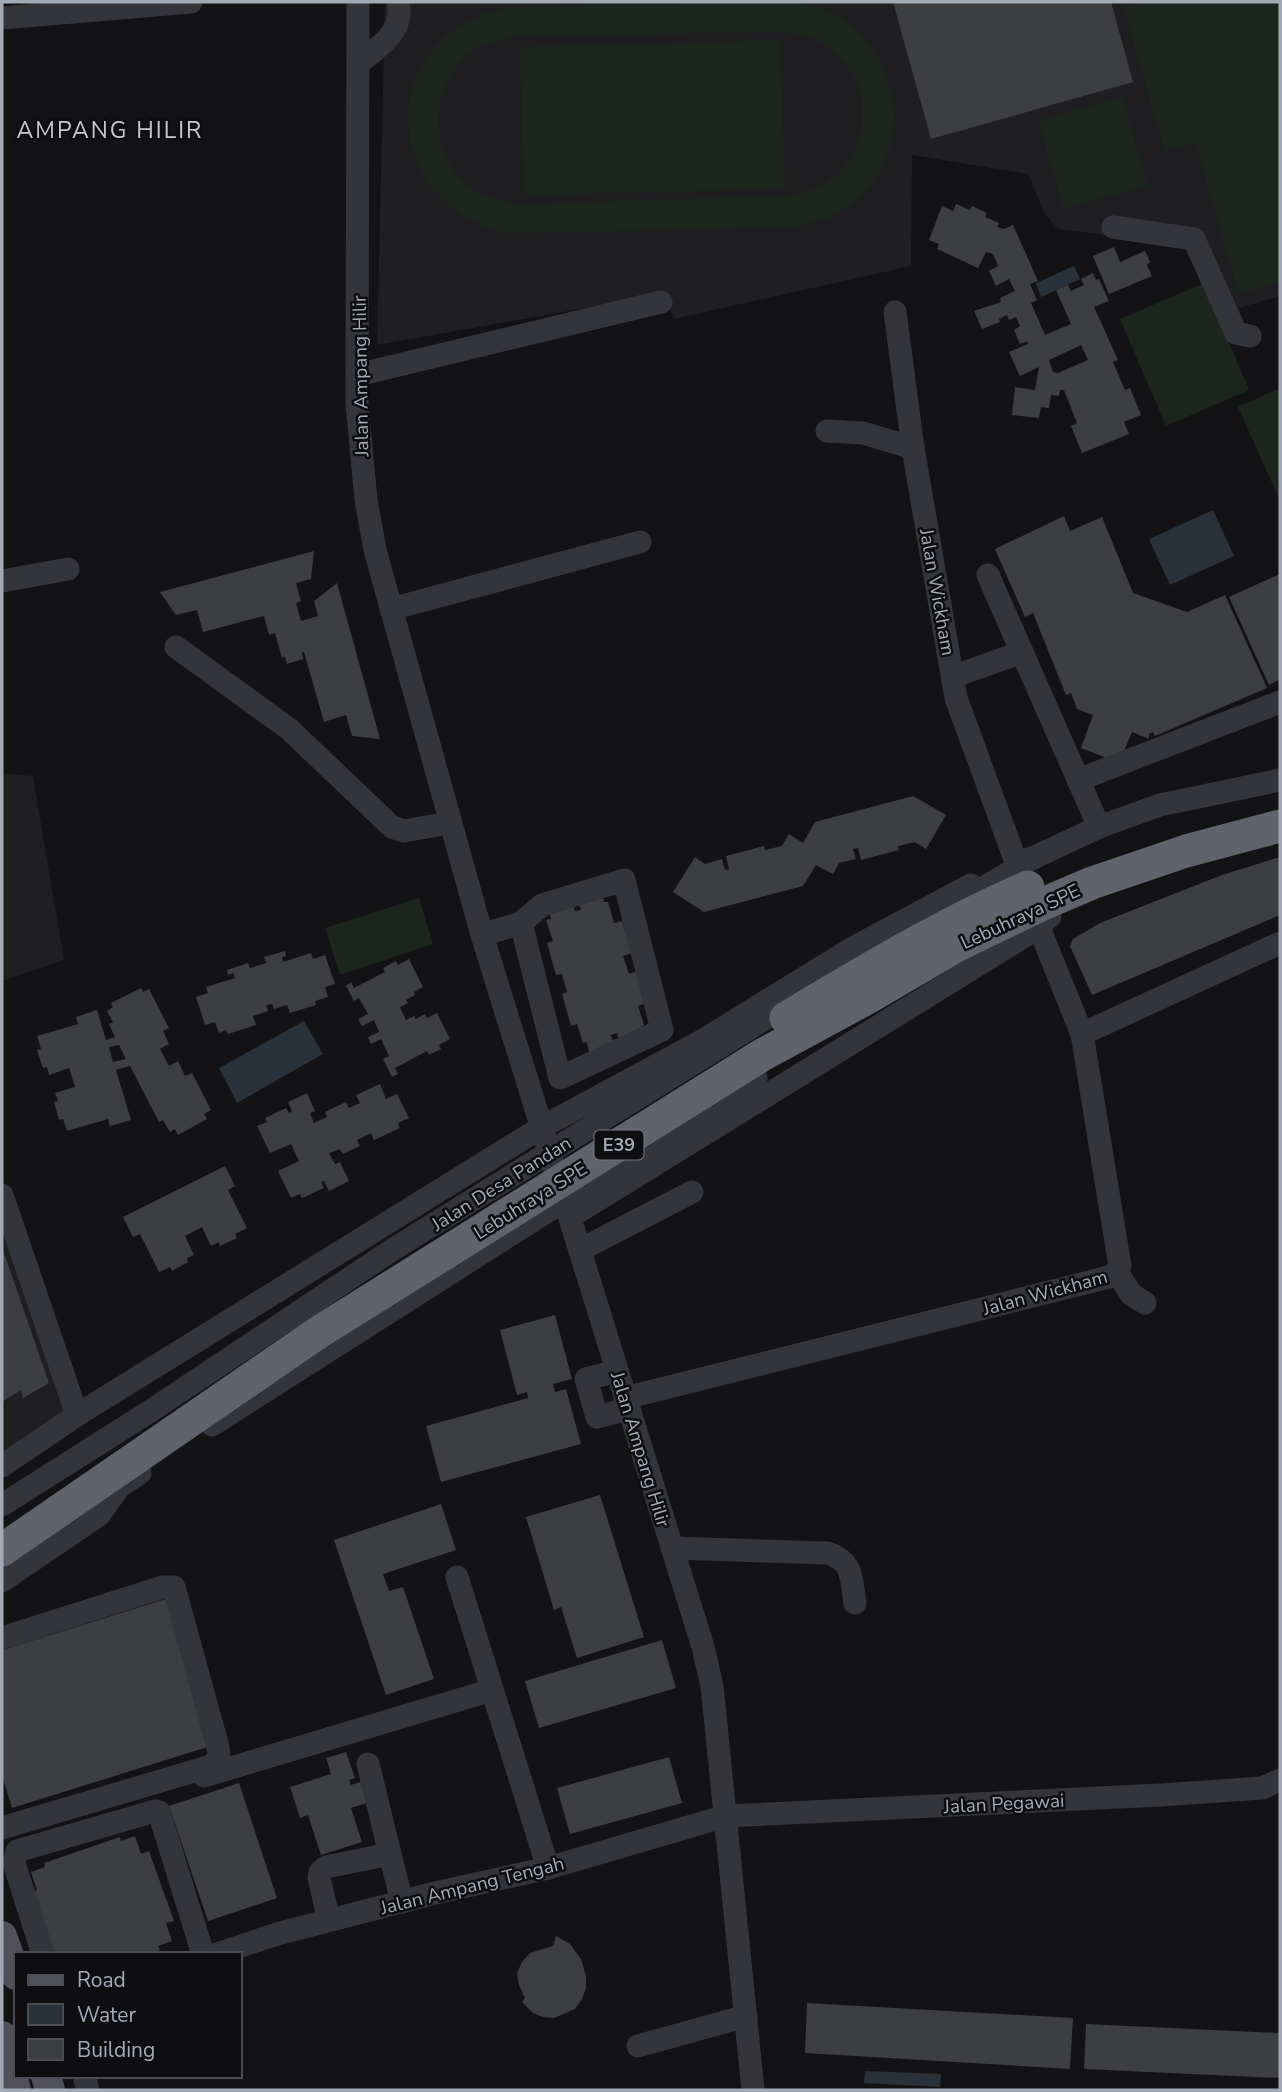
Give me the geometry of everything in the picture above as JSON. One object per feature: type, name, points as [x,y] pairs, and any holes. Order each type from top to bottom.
[{"type":"highway","name":"Lebuhraya SPE","points":[[2,1522],[309,1315],[670,1088],[892,954],[971,912],[1083,863],[1280,802]]},
{"type":"highway","name":"Lebuhraya SPE","points":[[2,1550],[319,1332],[762,1055],[956,946],[1045,903],[1092,883],[1186,851],[1280,826]]},
{"type":"main road","points":[[2,1562],[119,1487]]},
{"type":"main road","points":[[2,1936],[14,1969]]},
{"type":"main road","points":[[2,2036],[16,2090]]},
{"type":"street","points":[[2,18],[74,7],[191,2]]},
{"type":"street","name":"Jalan Ampang Hilir","points":[[358,2],[357,404],[366,500],[375,550],[484,943],[703,1647],[712,1686],[753,2090]]},
{"type":"street","points":[[358,64],[395,30],[399,20],[398,2]]},
{"type":"street","points":[[1112,227],[1194,239],[1236,333],[1251,336]]},
{"type":"street","points":[[357,375],[661,302]]},
{"type":"street","name":"Jalan Wickham","points":[[895,312],[913,448],[956,698],[1026,860]]},
{"type":"street","points":[[827,431],[863,433],[913,448]]},
{"type":"street","points":[[391,609],[640,542]]},
{"type":"street","points":[[2,582],[68,569]]},
{"type":"street","points":[[988,575],[1099,827]]},
{"type":"street","points":[[176,647],[289,729],[392,827],[404,831],[449,823]]},
{"type":"street","points":[[952,677],[1022,652]]},
{"type":"street","points":[[1078,780],[1280,702]]},
{"type":"street","points":[[2,1466],[76,1415],[542,1128],[705,1039],[851,949],[933,904],[1099,827],[1160,805],[1280,780]]},
{"type":"street","points":[[570,1217],[862,1038],[1028,934],[1047,919],[1131,879],[1211,853],[1280,835]]},
{"type":"street","name":"Jalan Desa Pandan","points":[[2,1505],[152,1410],[392,1250],[1026,860]]},
{"type":"street","points":[[484,943],[523,931],[542,905],[624,880],[662,1030],[560,1078],[523,931]]},
{"type":"street","points":[[2,1581],[99,1515],[119,1487],[285,1376],[811,1043],[1032,918],[1047,919]]},
{"type":"street","name":"Jalan Wickham","points":[[617,1371],[584,1373],[597,1417],[627,1403],[1096,1280],[1117,1272],[1120,1266],[1082,1034],[1047,919]]},
{"type":"street","points":[[1082,1034],[1280,943]]},
{"type":"street","points":[[580,1250],[692,1192]]},
{"type":"street","points":[[2,1195],[76,1415]]},
{"type":"street","points":[[1117,1272],[1131,1294],[1144,1303]]},
{"type":"street","name":"Jalan Desa Pandan","points":[[2,1522],[152,1410]]},
{"type":"street","points":[[672,1548],[828,1553],[841,1557],[849,1568],[855,1603]]},
{"type":"street","points":[[457,1577],[548,1868]]},
{"type":"street","points":[[2,1638],[163,1587],[174,1587],[219,1758],[211,1766],[2,1828]]},
{"type":"street","points":[[2,1838],[492,1690]]},
{"type":"street","points":[[368,1764],[402,1902]]},
{"type":"street","name":"Jalan Pegawai","points":[[726,1816],[1161,1795],[1262,1788],[1280,1780]]},
{"type":"street","points":[[42,1952],[14,1863],[17,1851],[155,1811],[159,1812],[202,1952]]},
{"type":"street","name":"Jalan Ampang Tengah","points":[[223,1952],[329,1920],[548,1868],[726,1816]]},
{"type":"street","points":[[329,1920],[320,1872],[326,1867],[390,1854]]},
{"type":"street","points":[[638,2046],[746,2016]]},
{"type":"shaded area","points":[[385,2],[1280,2],[1280,296],[1239,308],[1188,245],[1058,229],[1045,214],[1028,174],[912,155],[911,266],[674,319],[664,294],[377,345]]},
{"type":"shaded area","points":[[774,2],[803,4],[823,9],[856,30],[875,52],[887,77],[893,105],[893,132],[886,160],[871,184],[843,210],[819,221],[785,228],[506,233],[462,215],[431,186],[413,151],[408,113],[417,76],[438,44],[472,19],[518,7]],"holes":[[[780,32],[804,36],[826,46],[841,59],[852,74],[860,93],[861,131],[855,150],[845,166],[830,180],[808,191],[784,196],[523,204],[499,200],[477,191],[461,178],[449,163],[442,145],[440,106],[446,87],[455,70],[468,55],[492,43],[519,36]]]},
{"type":"shaded area","points":[[1142,2],[1280,2],[1280,282],[1239,294],[1195,142],[1165,151],[1123,7]]},
{"type":"shaded area","points":[[780,40],[785,189],[524,195],[520,47]]},
{"type":"shaded area","points":[[1122,97],[1147,185],[1064,209],[1038,121]]},
{"type":"shaded area","points":[[1204,283],[1249,390],[1166,426],[1120,319]]},
{"type":"shaded area","points":[[1280,388],[1280,501],[1238,407]]},
{"type":"shaded area","points":[[2,773],[33,776],[64,960],[2,981]]},
{"type":"shaded area","points":[[419,898],[433,944],[340,975],[325,928]]},
{"type":"shaded area","points":[[2,1216],[68,1412],[2,1456]]},
{"type":"water","points":[[1074,266],[1080,279],[1041,297],[1036,283]]},
{"type":"water","points":[[1213,510],[1234,556],[1170,585],[1149,539]]},
{"type":"water","points":[[304,1021],[323,1054],[237,1103],[219,1068]]},
{"type":"water","points":[[865,2071],[941,2074],[940,2087],[864,2083]]},
{"type":"building","points":[[893,2],[1111,2],[1133,82],[931,139]]},
{"type":"building","points":[[956,204],[970,210],[972,206],[987,213],[985,217],[999,223],[997,227],[1004,229],[1013,225],[1038,281],[1030,284],[1037,300],[1031,303],[1045,335],[1071,324],[1056,290],[1068,285],[1071,291],[1084,285],[1081,279],[1093,273],[1096,280],[1099,279],[1109,301],[1094,307],[1118,360],[1113,362],[1125,390],[1130,388],[1141,415],[1124,422],[1129,434],[1082,453],[1071,426],[1077,423],[1064,390],[1060,390],[1059,396],[1051,395],[1049,408],[1041,407],[1039,418],[1012,415],[1015,387],[1035,390],[1039,367],[1020,376],[1009,352],[1028,344],[1027,341],[1020,344],[1014,330],[1020,326],[1016,317],[1009,320],[1007,315],[999,319],[1000,322],[982,329],[974,311],[1001,302],[1000,298],[1015,291],[1009,279],[996,286],[989,271],[998,266],[993,254],[986,252],[978,268],[937,249],[939,244],[929,240],[942,206],[953,211]],"holes":[[[1081,345],[1088,360],[1058,373],[1053,372],[1049,360]]]},
{"type":"building","points":[[1114,247],[1120,262],[1145,251],[1152,276],[1109,294],[1093,256]]},
{"type":"building","points":[[1064,516],[1070,531],[1102,517],[1133,593],[1187,612],[1225,595],[1267,688],[1155,736],[1153,732],[1149,734],[1149,739],[1132,732],[1119,763],[1081,748],[1093,715],[1077,709],[1071,693],[1066,695],[1033,613],[1025,617],[995,549]]},
{"type":"building","points":[[314,551],[311,579],[296,583],[301,601],[296,603],[301,621],[318,616],[314,601],[337,583],[380,739],[352,736],[346,715],[324,722],[304,652],[303,659],[287,664],[285,657],[282,658],[275,633],[269,635],[264,616],[203,632],[197,610],[176,615],[160,592]]},
{"type":"building","points":[[1280,574],[1280,679],[1269,685],[1229,597]]},
{"type":"building","points":[[913,796],[946,815],[926,849],[915,842],[898,846],[899,850],[861,860],[858,848],[853,849],[856,859],[839,863],[833,874],[816,865],[803,886],[704,912],[673,892],[695,857],[705,864],[722,859],[725,870],[729,869],[726,856],[764,846],[765,850],[782,846],[789,834],[803,843],[815,822]]},
{"type":"building","points":[[1280,857],[1280,915],[1092,995],[1070,946],[1073,939],[1100,923],[1222,875]]},
{"type":"building","points":[[602,893],[604,902],[608,902],[614,923],[622,921],[632,953],[623,956],[629,974],[637,971],[646,1003],[638,1006],[644,1025],[640,1027],[643,1036],[620,1043],[617,1033],[611,1035],[614,1044],[589,1052],[587,1042],[583,1043],[577,1024],[571,1026],[562,994],[567,992],[562,974],[556,975],[547,943],[553,941],[546,920],[551,919],[548,909],[572,902],[575,911],[581,910],[577,900]]},
{"type":"building","points":[[285,951],[283,962],[311,953],[313,959],[325,955],[335,984],[325,987],[328,997],[315,1001],[316,1005],[290,1013],[287,1005],[274,1009],[272,1004],[266,1005],[268,1011],[253,1016],[256,1025],[228,1034],[226,1030],[219,1033],[215,1022],[205,1025],[196,997],[208,993],[206,987],[235,978],[233,973],[228,975],[227,970],[248,963],[250,968],[266,963],[264,957]]},
{"type":"building","points":[[409,959],[423,987],[406,1000],[408,1003],[400,1007],[406,1020],[425,1014],[427,1018],[437,1013],[450,1039],[439,1045],[441,1049],[429,1055],[427,1051],[395,1068],[398,1074],[392,1077],[383,1059],[389,1056],[381,1039],[371,1044],[368,1037],[379,1032],[374,1020],[362,1026],[358,1019],[368,1014],[359,998],[354,1001],[346,986],[351,982],[354,988],[385,972],[383,968],[396,961],[398,965]]},
{"type":"building","points":[[141,988],[143,992],[149,989],[169,1028],[163,1031],[169,1044],[160,1049],[169,1066],[178,1061],[185,1076],[192,1073],[211,1110],[204,1114],[207,1119],[178,1135],[175,1129],[170,1132],[163,1120],[159,1122],[130,1066],[116,1070],[131,1120],[110,1126],[108,1119],[67,1131],[63,1119],[59,1120],[54,1102],[58,1101],[55,1093],[75,1087],[69,1068],[49,1075],[47,1067],[43,1068],[37,1050],[41,1049],[37,1036],[78,1024],[76,1017],[97,1010],[106,1040],[115,1037],[109,1024],[113,1022],[107,1011],[113,1007],[111,1003]],"holes":[[[119,1045],[126,1059],[113,1062],[109,1047]]]},
{"type":"building","points":[[380,1084],[386,1099],[397,1094],[409,1118],[398,1123],[400,1128],[374,1140],[371,1133],[357,1140],[360,1146],[343,1154],[340,1149],[329,1153],[335,1164],[340,1162],[349,1181],[329,1191],[324,1181],[321,1182],[324,1188],[302,1198],[300,1194],[291,1198],[278,1171],[299,1161],[291,1144],[270,1153],[257,1126],[267,1122],[265,1118],[286,1108],[289,1113],[292,1111],[288,1102],[307,1093],[315,1111],[310,1113],[314,1123],[327,1117],[325,1112],[346,1102],[349,1108],[360,1103],[356,1095]]},
{"type":"building","points":[[225,1166],[235,1186],[228,1190],[247,1228],[235,1234],[237,1238],[220,1246],[219,1242],[211,1246],[202,1227],[185,1236],[194,1255],[187,1258],[188,1262],[172,1271],[170,1267],[159,1272],[140,1234],[133,1237],[123,1217]]},
{"type":"building","points":[[2,1247],[49,1383],[23,1398],[21,1390],[2,1402]]},
{"type":"building","points":[[555,1315],[572,1379],[553,1384],[555,1392],[566,1389],[581,1444],[441,1482],[426,1426],[528,1398],[527,1392],[517,1395],[500,1330]]},
{"type":"building","points":[[600,1495],[644,1637],[577,1658],[561,1607],[554,1610],[526,1517]]},
{"type":"building","points":[[441,1504],[456,1550],[383,1574],[389,1591],[403,1587],[434,1679],[386,1695],[334,1540]]},
{"type":"building","points":[[169,1598],[214,1745],[12,1808],[2,1775],[2,1650]]},
{"type":"building","points":[[662,1640],[676,1688],[539,1728],[525,1681]]},
{"type":"building","points":[[346,1752],[355,1778],[349,1780],[351,1785],[363,1781],[370,1802],[351,1808],[362,1842],[321,1855],[308,1815],[300,1818],[290,1787],[331,1774],[326,1758]]},
{"type":"building","points":[[669,1757],[682,1803],[570,1834],[557,1788]]},
{"type":"building","points":[[239,1783],[277,1898],[208,1921],[169,1806]]},
{"type":"building","points":[[135,1836],[141,1854],[149,1851],[174,1921],[166,1923],[172,1941],[158,1946],[160,1950],[154,1952],[51,1952],[30,1893],[37,1890],[31,1872],[45,1867],[44,1863],[120,1837],[121,1841]]},
{"type":"building","points":[[556,1936],[570,1944],[581,1959],[586,1988],[575,2009],[554,2018],[543,2017],[533,2013],[522,2002],[525,1998],[517,1973],[530,1953],[553,1946]]},
{"type":"building","points":[[807,2003],[1073,2018],[1070,2069],[805,2053]]},
{"type":"building","points":[[1086,2024],[1280,2033],[1280,2078],[1084,2069]]},
{"type":"district","name":"AMPANG HILIR","points":[[110,130]]}]
